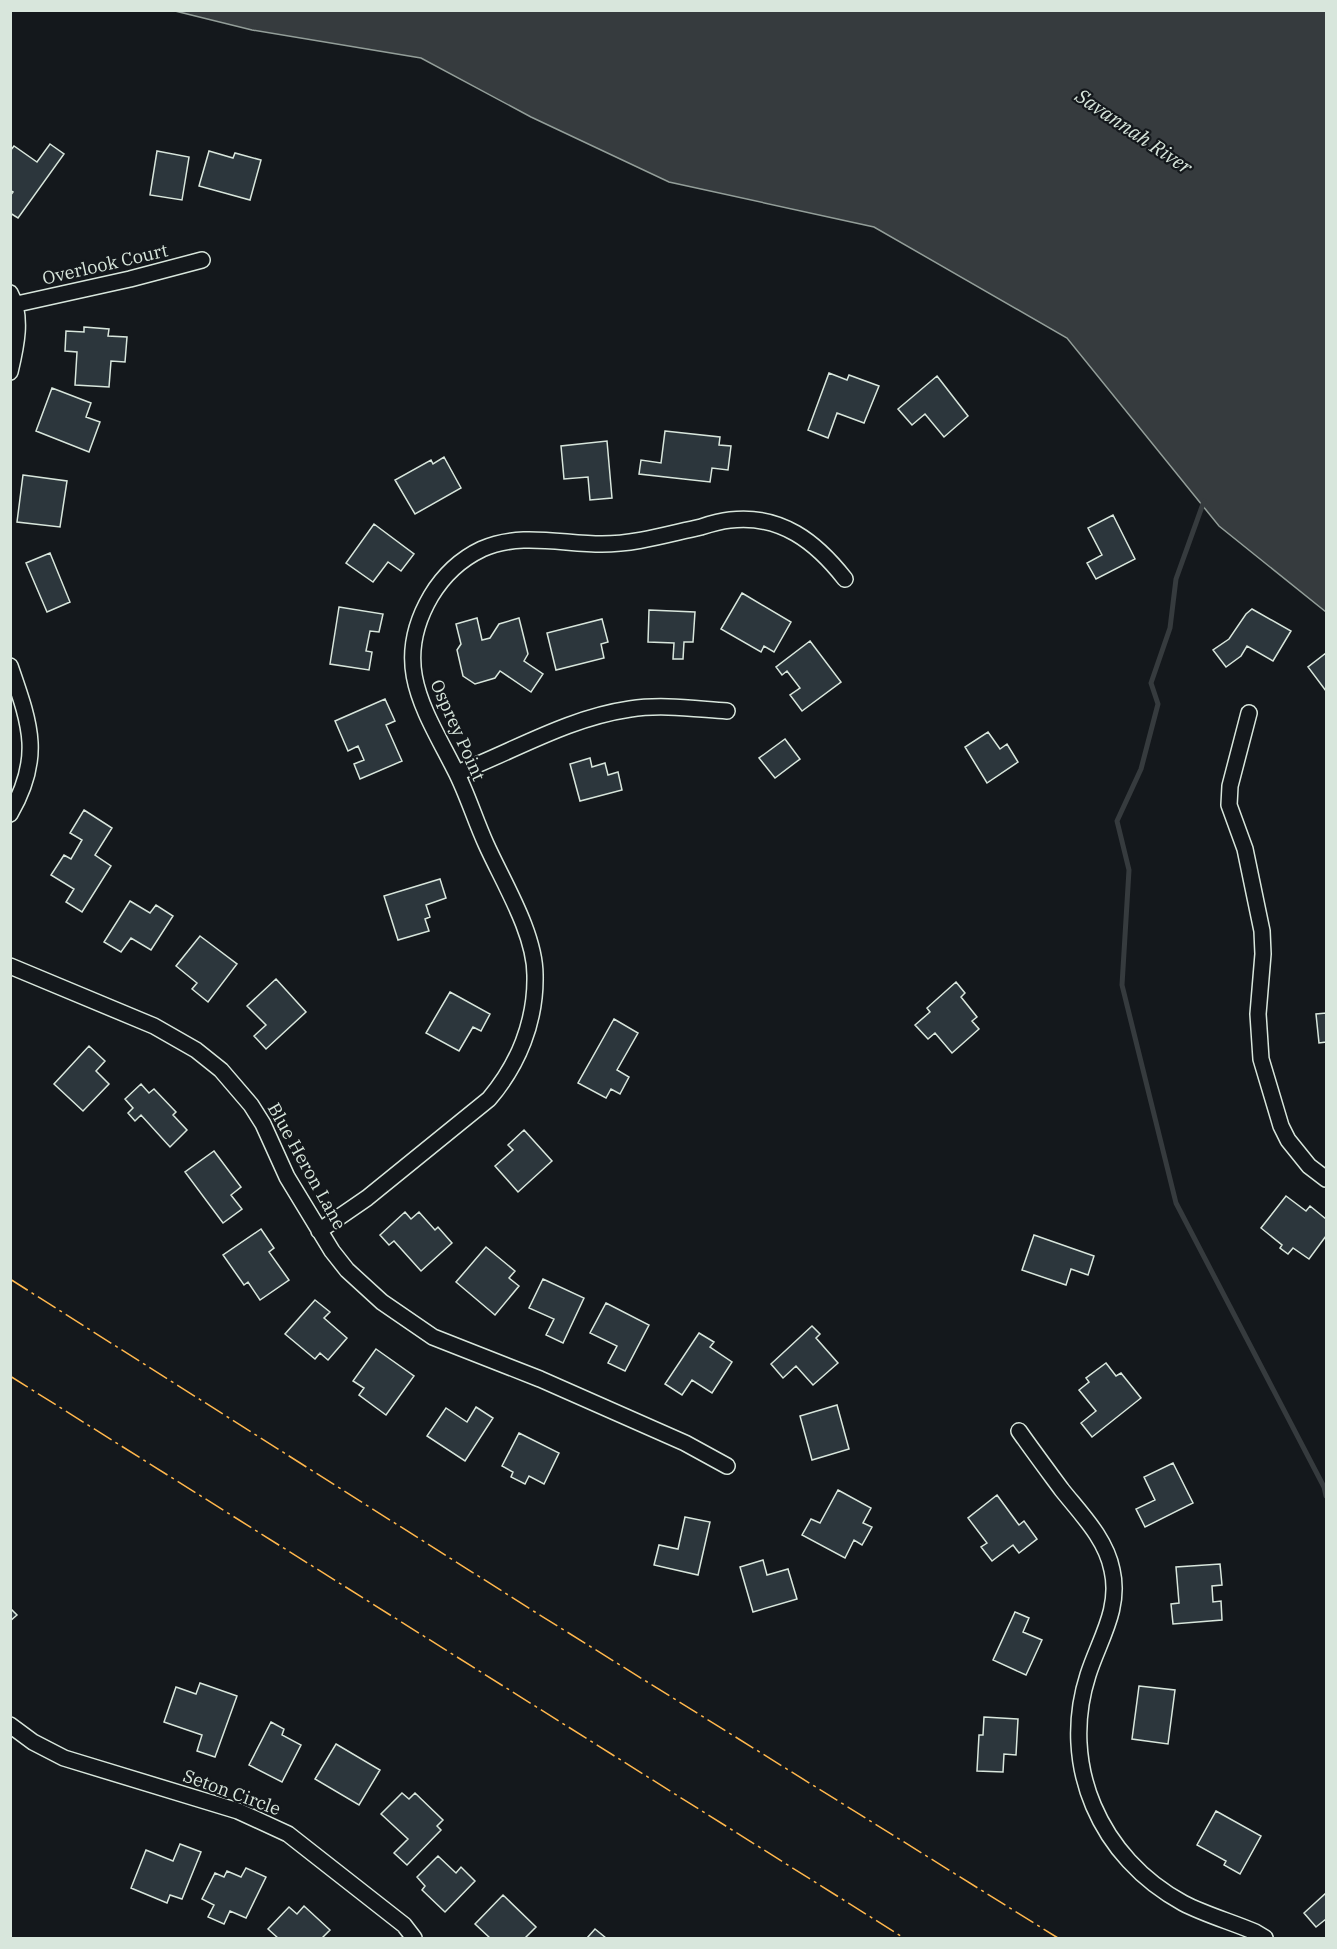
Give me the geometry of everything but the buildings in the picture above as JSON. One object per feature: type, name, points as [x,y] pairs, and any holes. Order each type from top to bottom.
[{"type":"street","name":"Overlook Court","points":[[14,298],[130,279],[202,260]]},
{"type":"street","points":[[10,372],[17,332],[14,298]]},
{"type":"street","name":"Osprey Point","points":[[319,1231],[367,1198],[489,1099],[512,1069],[525,1038],[531,1012],[535,974],[530,945],[513,899],[486,844],[457,774],[422,707],[417,691],[412,657],[414,641],[425,607],[434,592],[456,566],[482,549],[512,541],[552,540],[603,544],[629,542],[731,520],[749,520],[783,527],[811,542],[827,556],[845,579]]},
{"type":"street","points":[[10,666],[27,713],[31,747],[26,781],[10,814]]},
{"type":"street","points":[[457,774],[554,730],[614,712],[632,708],[727,711]]},
{"type":"street","points":[[1249,713],[1230,786],[1229,806],[1245,849],[1262,931],[1263,954],[1258,1014],[1261,1059],[1281,1126],[1288,1140],[1309,1166],[1326,1179]]},
{"type":"street","name":"Blue Heron Lane","points":[[10,966],[154,1026],[196,1050],[221,1070],[251,1104],[263,1124],[287,1178],[319,1231],[347,1270],[382,1302],[433,1337],[550,1384],[685,1443],[727,1466]]},
{"type":"street","points":[[1019,1431],[1102,1542],[1113,1572],[1114,1596],[1110,1621],[1088,1676],[1078,1717],[1079,1758],[1083,1779],[1100,1821],[1128,1859],[1163,1890],[1184,1904],[1265,1938]]},
{"type":"street","name":"Seton Circle","points":[[10,1725],[33,1742],[64,1758],[238,1811],[288,1834],[404,1925],[414,1938]]},
{"type":"water","name":"Savannah River","points":[[175,11],[1326,11],[1326,612],[1219,526],[1067,338],[874,227],[669,182],[531,117],[421,58],[252,30]]},
{"type":"waterway","points":[[1204,501],[1176,579],[1170,628],[1151,683],[1158,704],[1141,769],[1117,821],[1129,870],[1122,985],[1176,1203],[1324,1487],[1326,1496]]},
{"type":"power","points":[[10,1279],[535,1612],[1058,1938]]},
{"type":"power","points":[[10,1376],[904,1938]]}]
